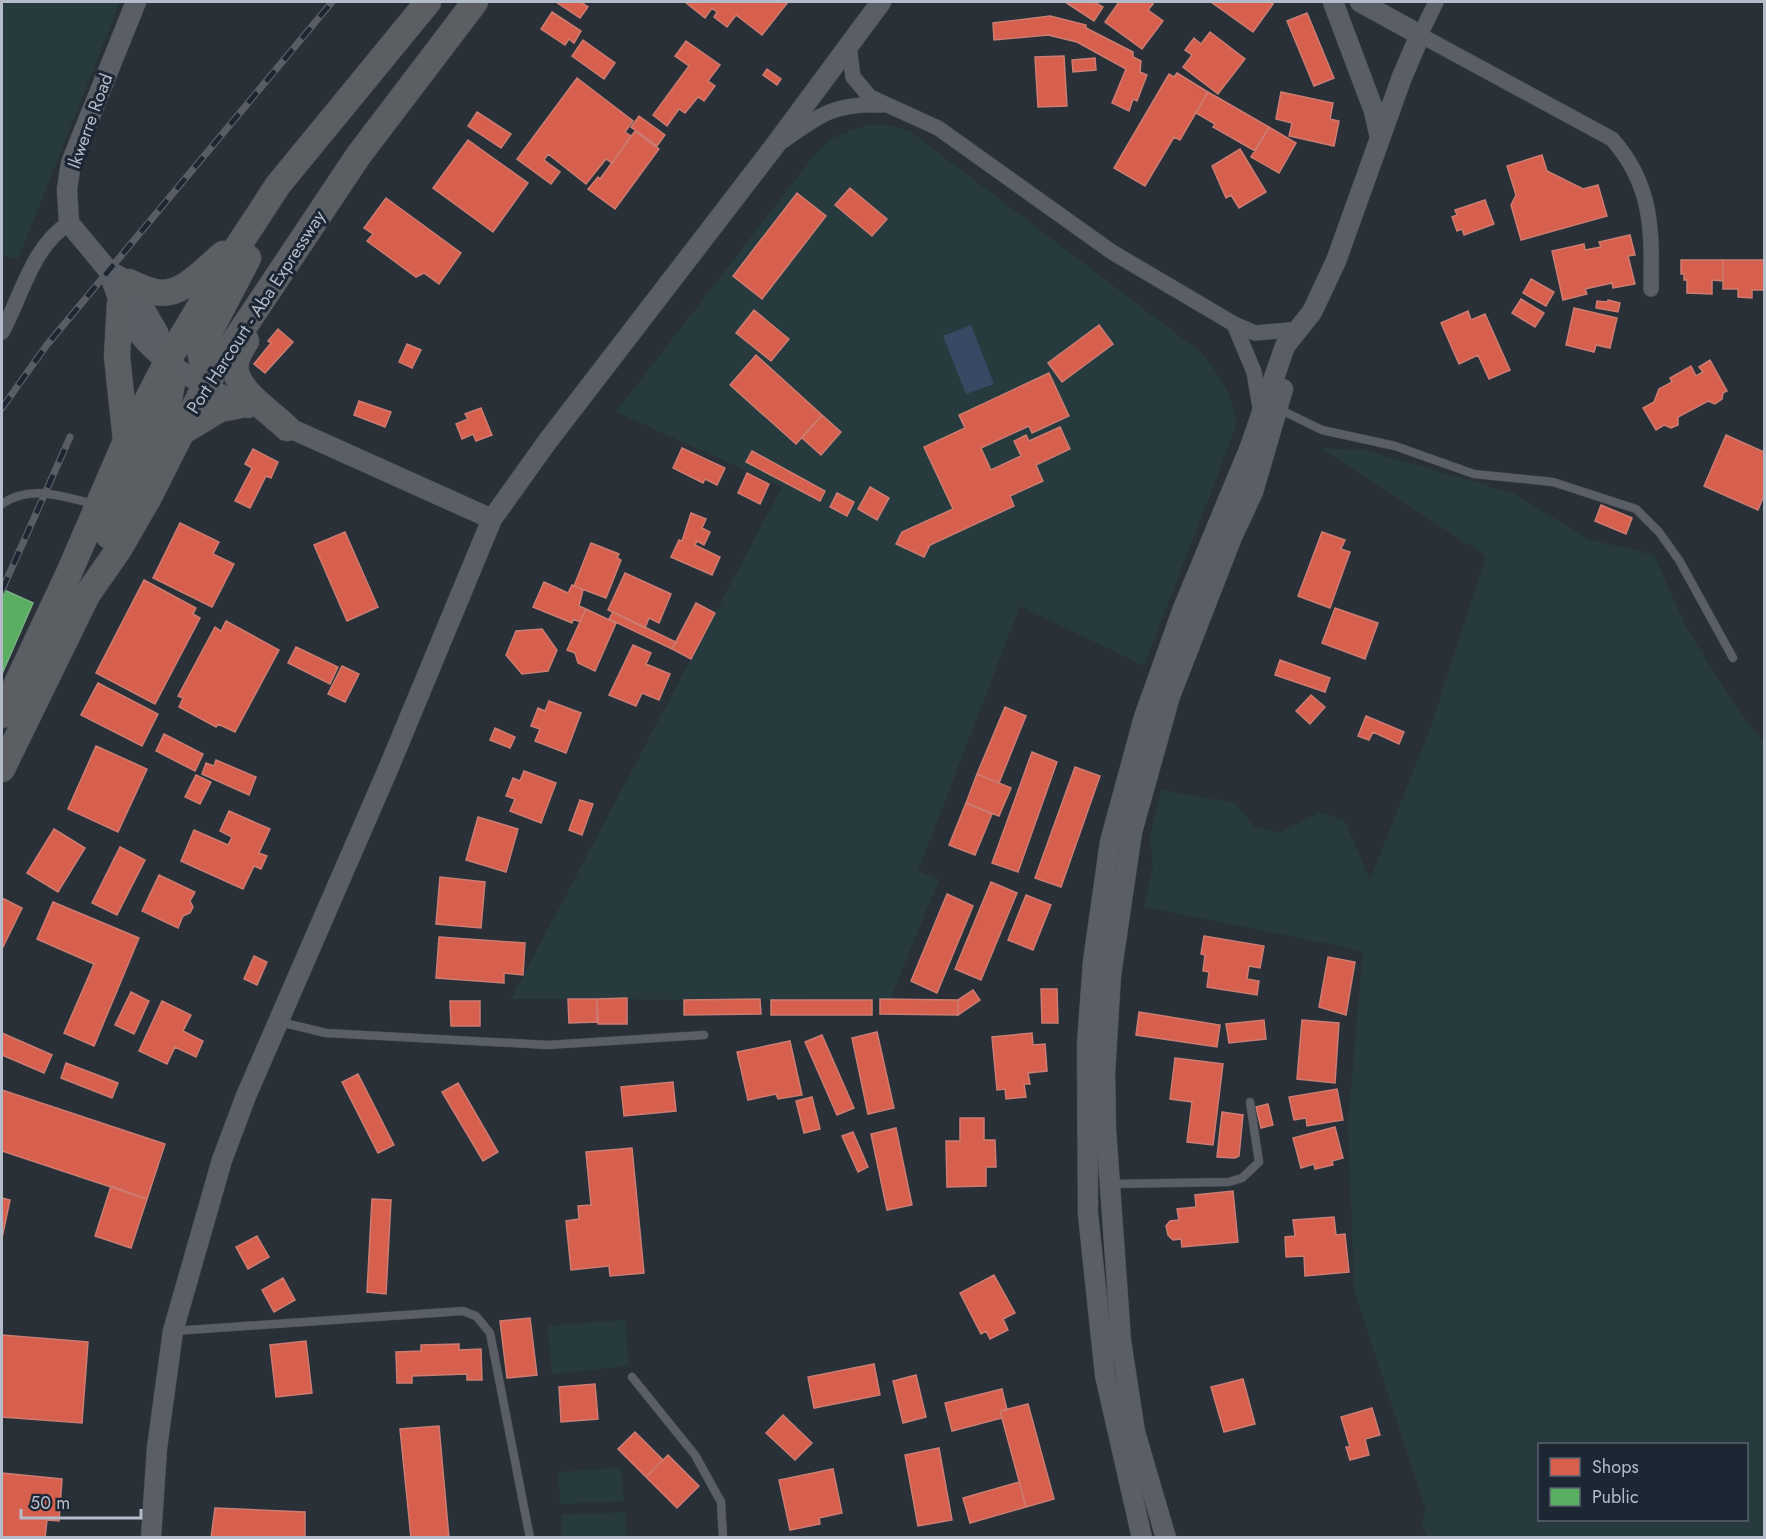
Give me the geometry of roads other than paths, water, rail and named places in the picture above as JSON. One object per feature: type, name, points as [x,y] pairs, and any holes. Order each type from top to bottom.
[{"type":"highway","points":[[2,715],[126,441],[168,360],[278,185],[428,2]]},
{"type":"highway","name":"Port Harcourt - Aba Expressway","points":[[2,769],[87,595],[119,549],[149,496],[206,384],[358,156],[475,2]]},
{"type":"highway","points":[[206,384],[200,350],[254,248],[278,185]]},
{"type":"highway","points":[[126,441],[117,356],[119,286],[168,294],[195,277],[246,234]]},
{"type":"highway","points":[[268,290],[240,352],[235,371],[248,390],[288,428]]},
{"type":"highway","points":[[87,595],[104,547],[167,412],[172,383],[168,360]]},
{"type":"highway","points":[[179,434],[220,408],[241,405]]},
{"type":"street","name":"Ikwerre Road","points":[[69,223],[67,189],[71,163],[136,2]]},
{"type":"street","points":[[151,1538],[157,1448],[173,1331],[222,1160],[246,1096],[389,767],[492,519],[558,428],[773,148],[881,2]]},
{"type":"street","points":[[1333,2],[1374,111],[1380,139]]},
{"type":"street","points":[[1360,2],[1612,139],[1628,157],[1651,222],[1651,289]]},
{"type":"street","points":[[1142,1538],[1105,1375],[1088,1214],[1087,1044],[1093,962],[1110,842],[1144,717],[1182,611],[1269,411],[1301,328],[1321,296],[1336,261],[1420,35],[1436,2]]},
{"type":"street","points":[[849,46],[853,76],[870,97],[938,128],[1112,252],[1234,324],[1255,333],[1301,328]]},
{"type":"street","points":[[773,148],[814,119],[834,110],[856,104],[889,106]]},
{"type":"street","points":[[2,332],[37,257],[57,230],[69,223],[119,286],[150,347],[168,360],[241,405],[492,519]]},
{"type":"street","points":[[1166,1538],[1135,1432],[1120,1341],[1109,1184],[1106,1040],[1111,975],[1132,832],[1170,696],[1252,492],[1269,411],[1234,324]]},
{"type":"lane","points":[[1269,411],[1322,430],[1395,446],[1474,474],[1553,482],[1636,509],[1659,532],[1678,560],[1733,658]]},
{"type":"lane","points":[[2,504],[13,496],[35,491],[99,505]]},
{"type":"lane","points":[[278,1022],[326,1033],[548,1045],[704,1035]]},
{"type":"lane","points":[[1109,1184],[1229,1182],[1242,1178],[1259,1162],[1250,1102]]},
{"type":"lane","points":[[173,1331],[463,1311],[476,1316],[490,1333],[530,1538]]},
{"type":"lane","points":[[632,1377],[694,1455],[721,1502],[723,1538]]},
{"type":"water","points":[[971,325],[994,384],[966,394],[943,336]]},
{"type":"railway","points":[[2,408],[46,346],[332,2]]},
{"type":"railway","points":[[2,590],[70,437]]}]
